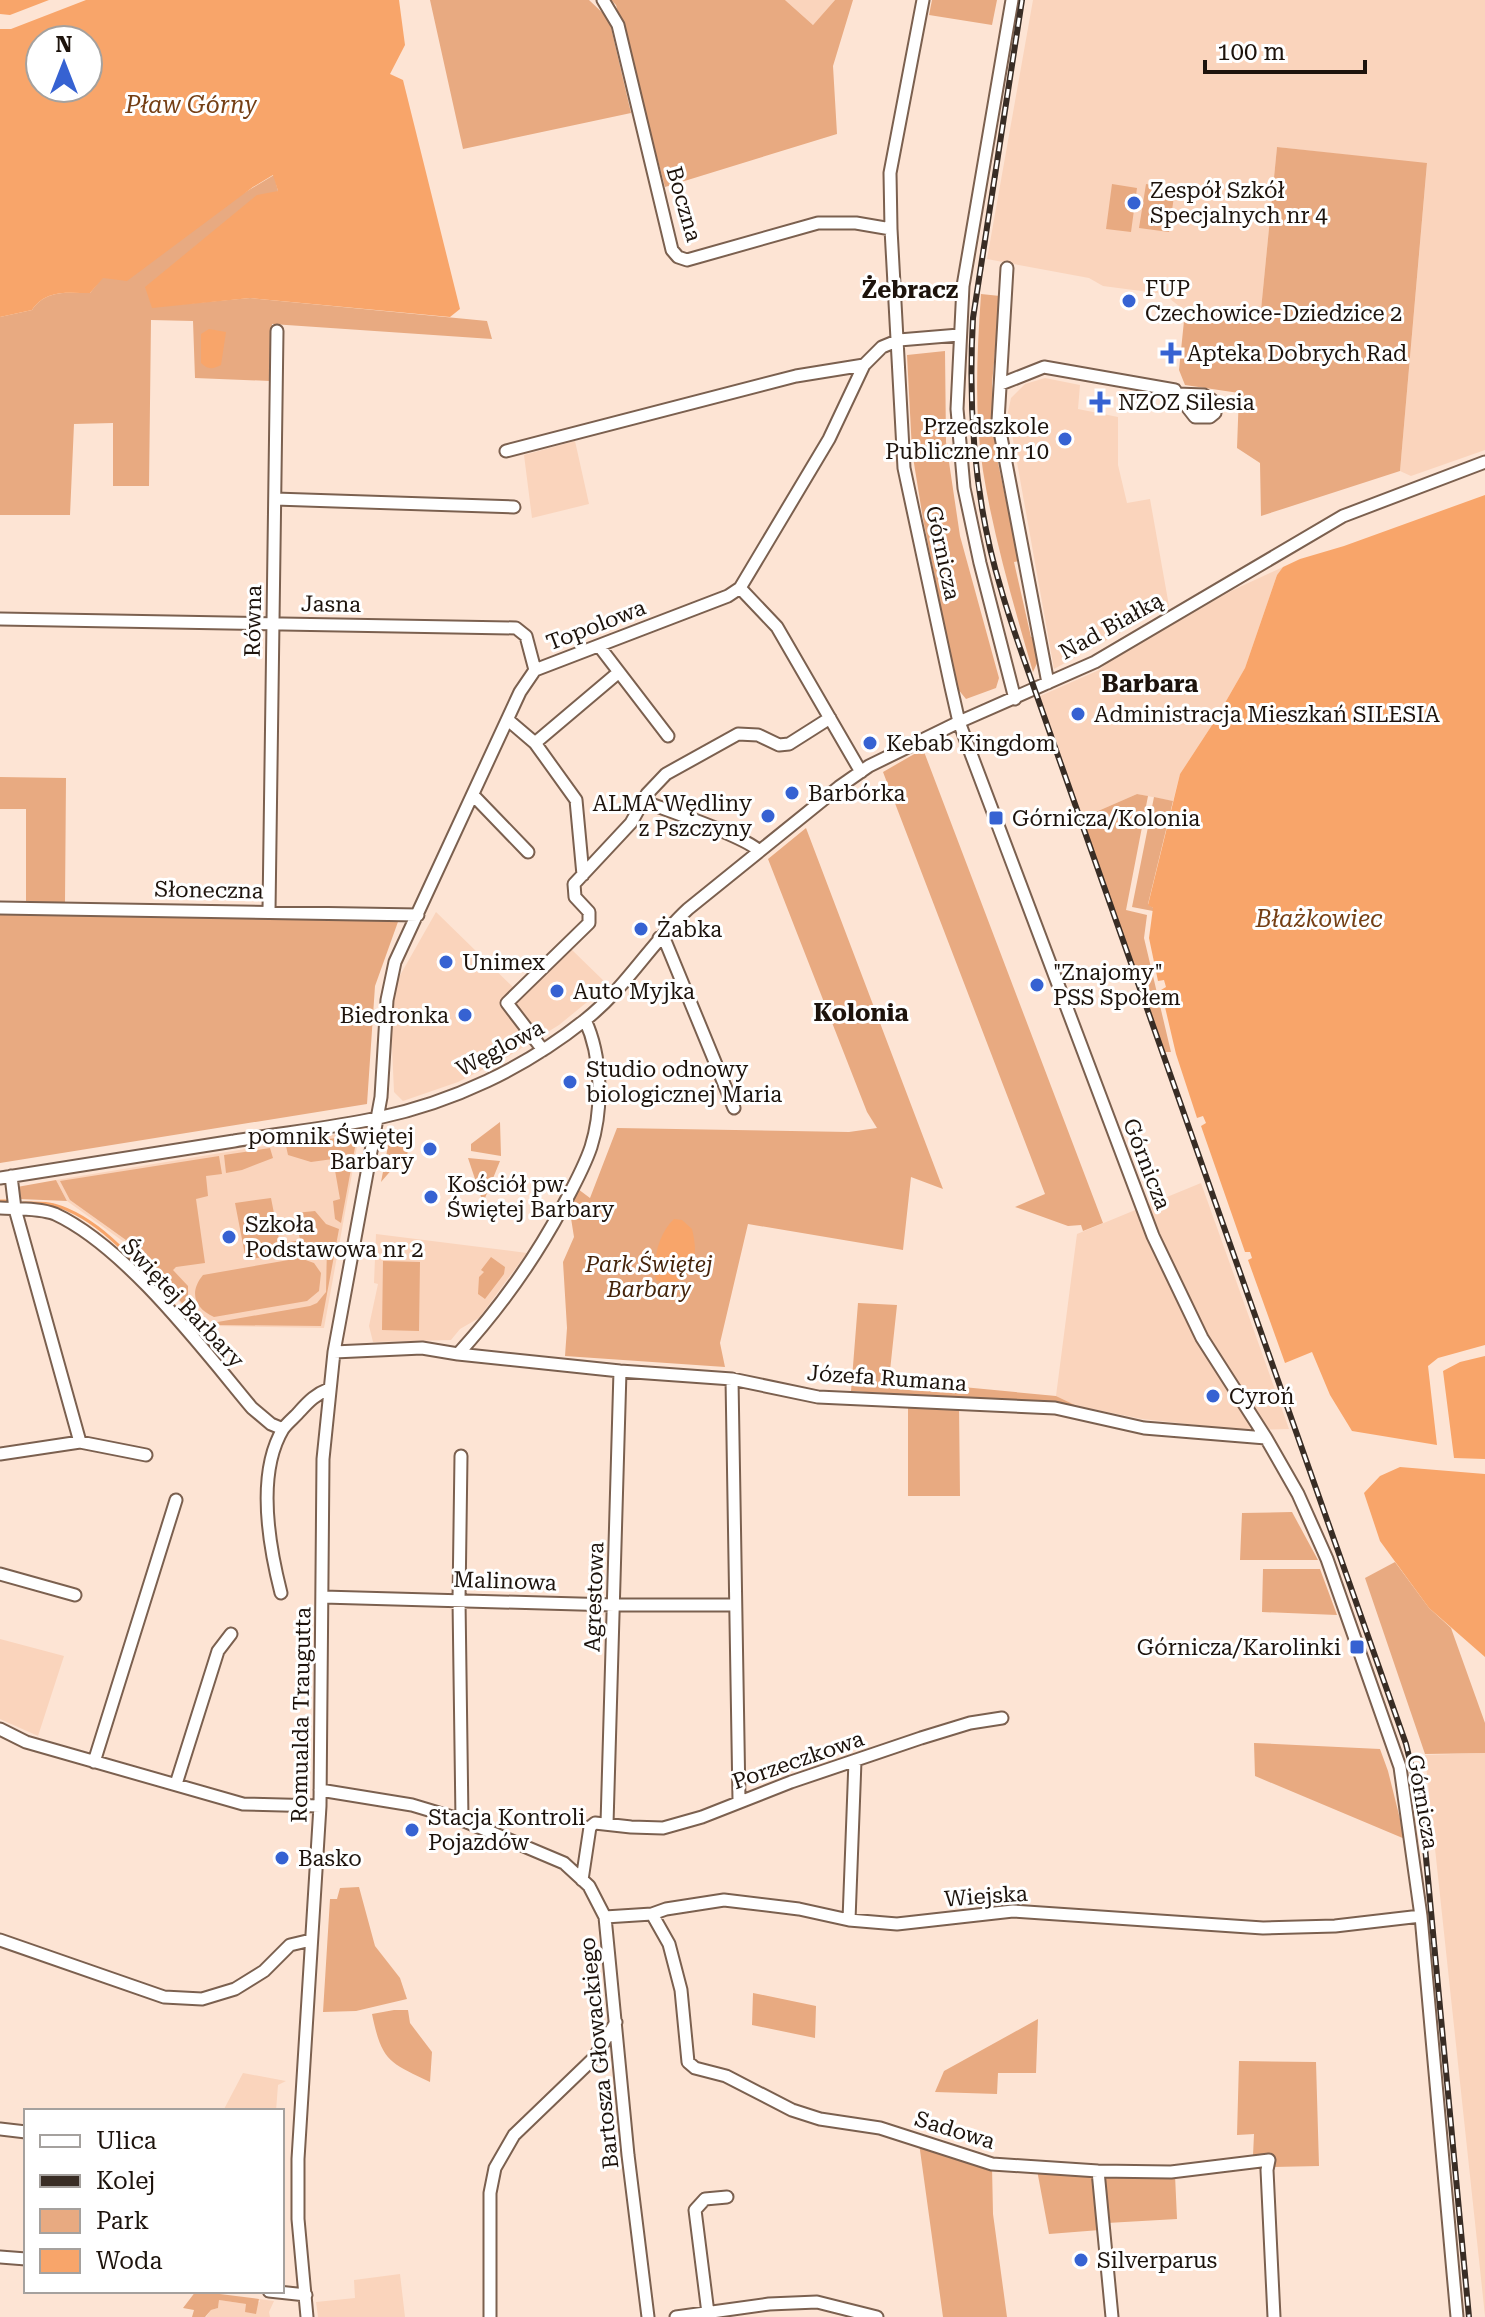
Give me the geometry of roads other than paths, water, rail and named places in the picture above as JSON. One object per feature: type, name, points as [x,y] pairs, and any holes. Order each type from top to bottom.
[{"type":"street","name":"Boczna","points":[[603,0],[618,25],[672,250],[678,257],[687,260],[818,223],[856,223],[891,229]]},
{"type":"street","name":"Górnicza","points":[[923,0],[890,173],[891,229],[904,468],[959,722],[1153,1236],[1202,1338],[1298,1494],[1327,1559],[1400,1767],[1421,1916],[1457,2317]]},
{"type":"street","name":"Górnicza","points":[[1012,0],[963,286],[957,409],[964,488],[1015,699]]},
{"type":"street","name":"Nad Białką","points":[[1007,268],[998,421],[1048,683],[1095,662],[1339,518],[1485,462]]},
{"type":"street","name":"Równa","points":[[269,911],[277,331]]},
{"type":"street","points":[[861,772],[777,627],[740,588],[829,439],[864,365],[882,347],[899,340],[959,335]]},
{"type":"street","points":[[506,451],[796,376],[864,365]]},
{"type":"street","points":[[1001,384],[1044,367],[1175,390],[1177,394]]},
{"type":"street","points":[[275,499],[514,507]]},
{"type":"street","name":"Topolowa","points":[[378,1118],[390,981],[395,962],[520,692],[535,670],[728,596],[740,588]]},
{"type":"street","name":"Jasna","points":[[0,619],[516,628],[526,636],[535,670]]},
{"type":"street","points":[[599,646],[668,736]]},
{"type":"street","points":[[535,743],[619,672]]},
{"type":"street","name":"Węglowa","points":[[5,1177],[378,1118],[454,1095],[505,1073],[585,1020],[608,999],[659,938],[688,909],[839,787],[861,772],[959,722],[1048,683]]},
{"type":"street","points":[[543,1050],[507,1003],[589,923],[589,912],[575,897],[574,884],[631,823],[643,801],[666,774],[738,734],[758,735],[779,745],[789,744],[830,718]]},
{"type":"street","points":[[508,720],[535,743],[576,800],[583,875]]},
{"type":"street","points":[[473,795],[528,852]]},
{"type":"street","points":[[643,801],[732,836],[759,851]]},
{"type":"street","name":"Słoneczna","points":[[0,908],[418,915]]},
{"type":"street","points":[[659,938],[666,943],[734,1108]]},
{"type":"street","points":[[458,1354],[486,1323],[537,1254],[591,1147],[597,1113],[597,1066],[595,1041],[585,1020]]},
{"type":"street","name":"Romualda Traugutta","points":[[307,2317],[298,2219],[298,2159],[320,1806],[323,1459],[334,1352],[378,1118]]},
{"type":"street","points":[[5,1177],[80,1442]]},
{"type":"street","name":"Świętej Barbary","points":[[0,1208],[53,1213],[95,1239],[141,1281],[252,1408],[271,1424],[283,1429]]},
{"type":"street","name":"Józefa Rumana","points":[[334,1352],[422,1348],[620,1371],[732,1379],[818,1397],[1055,1408],[1144,1428],[1266,1438]]},
{"type":"street","name":"Agrestowa","points":[[607,1824],[620,1371]]},
{"type":"street","points":[[732,1379],[739,1800]]},
{"type":"street","points":[[281,1593],[270,1551],[266,1505],[270,1465],[283,1429],[314,1397],[329,1389]]},
{"type":"street","points":[[0,1454],[80,1442],[146,1455]]},
{"type":"street","points":[[461,1456],[462,1820]]},
{"type":"street","points":[[94,1762],[176,1500]]},
{"type":"street","points":[[0,1574],[75,1595]]},
{"type":"street","name":"Malinowa","points":[[323,1597],[734,1605]]},
{"type":"street","points":[[176,1784],[218,1651],[231,1634]]},
{"type":"street","name":"Porzeczkowa","points":[[607,1824],[663,1828],[970,1723],[1002,1718]]},
{"type":"street","points":[[0,1729],[26,1742],[243,1804],[320,1806]]},
{"type":"street","points":[[849,1920],[855,1761]]},
{"type":"street","name":"Bartosza Głowackiego","points":[[320,1790],[412,1805],[462,1820],[564,1863],[589,1886],[605,1917],[628,2155],[648,2317]]},
{"type":"street","points":[[582,1880],[590,1827],[595,1823],[607,1824]]},
{"type":"street","name":"Wiejska","points":[[605,1917],[652,1914],[724,1900],[799,1909],[849,1920],[897,1924],[1013,1911],[1263,1928],[1335,1926],[1421,1916]]},
{"type":"street","name":"Sadowa","points":[[652,1914],[669,1944],[681,1990],[688,2062],[695,2068],[726,2076],[806,2115],[880,2128],[992,2164],[1171,2172],[1269,2160],[1274,2317]]},
{"type":"street","points":[[0,1940],[164,1997],[202,1999],[235,1989],[264,1971],[290,1945],[311,1940]]},
{"type":"street","points":[[490,2317],[490,2193],[495,2168],[514,2135],[594,2058],[616,2021]]},
{"type":"street","points":[[0,2129],[24,2132]]},
{"type":"street","points":[[1098,2171],[1112,2317]]},
{"type":"street","points":[[708,2313],[695,2210],[705,2199],[727,2197]]},
{"type":"street","points":[[0,2257],[24,2259]]},
{"type":"street","points":[[284,2293],[306,2295]]},
{"type":"street","points":[[676,2317],[781,2303],[817,2302],[877,2317]]},
{"type":"street","points":[[781,2303],[783,2317]]},
{"type":"water","points":[[0,0],[49,0],[10,15],[0,14]]},
{"type":"water","name":"Pław Górny","points":[[86,0],[399,0],[405,45],[390,74],[403,80],[460,309],[450,317],[250,298],[152,308],[145,287],[257,195],[278,191],[273,175],[127,281],[103,278],[90,293],[50,295],[32,310],[0,317],[0,29],[11,29]]},
{"type":"water","points":[[209,329],[226,332],[221,365],[213,368],[201,363],[201,334]]},
{"type":"water","name":"Błażkowiec","points":[[1485,495],[1485,1345],[1438,1358],[1428,1366],[1437,1445],[1352,1431],[1330,1395],[1312,1352],[1285,1363],[1248,1260],[1252,1258],[1250,1252],[1245,1252],[1201,1126],[1206,1123],[1203,1116],[1197,1118],[1176,1054],[1161,990],[1166,987],[1164,980],[1158,981],[1149,938],[1153,908],[1148,905],[1180,774],[1245,668],[1277,575],[1283,567]]},
{"type":"water","points":[[674,1219],[682,1220],[692,1229],[695,1255],[685,1276],[669,1284],[656,1280],[655,1264],[661,1239]]},
{"type":"water","points":[[1485,1356],[1485,1459],[1454,1458],[1443,1371],[1460,1362]]},
{"type":"water","points":[[1400,1467],[1485,1474],[1485,1657],[1429,1608],[1380,1541],[1364,1493],[1380,1476]]},
{"type":"waterway","points":[[0,1201],[6,1201]]},
{"type":"waterway","points":[[23,1203],[54,1205],[88,1221],[135,1261],[174,1305]]},
{"type":"railway","points":[[1022,0],[973,318],[973,421],[985,522],[1016,636],[1406,1744],[1418,1794],[1425,1847],[1469,2317]]},
{"type":"place","name":"Zespół Szkół Specjalnych nr 4","points":[[1134,203]]},
{"type":"place","name":"FUP Czechowice-Dziedzice 2","points":[[1129,301]]},
{"type":"place","name":"Apteka Dobrych Rad","points":[[1171,353]]},
{"type":"place","name":"NZOZ Silesia","points":[[1100,402]]},
{"type":"place","name":"Przedszkole Publiczne nr 10","points":[[1065,439]]},
{"type":"place","name":"Administracja Mieszkań SILESIA","points":[[1078,714]]},
{"type":"place","name":"Kebab Kingdom","points":[[870,743]]},
{"type":"place","name":"Barbórka","points":[[792,793]]},
{"type":"place","name":"ALMA Wędliny z Pszczyny","points":[[768,816]]},
{"type":"place","name":"Górnicza/Kolonia","points":[[996,818]]},
{"type":"place","name":"Żabka","points":[[641,929]]},
{"type":"place","name":"Unimex","points":[[446,962]]},
{"type":"place","name":"\"Znajomy\" PSS Społem","points":[[1037,985]]},
{"type":"place","name":"Auto Myjka","points":[[557,991]]},
{"type":"place","name":"Biedronka","points":[[465,1015]]},
{"type":"place","name":"Studio odnowy biologicznej Maria","points":[[570,1082]]},
{"type":"place","name":"pomnik Świętej Barbary","points":[[430,1149]]},
{"type":"place","name":"Kościół pw. Świętej Barbary","points":[[431,1197]]},
{"type":"place","name":"Szkoła Podstawowa nr 2","points":[[229,1237]]},
{"type":"place","name":"Cyroń","points":[[1213,1396]]},
{"type":"place","name":"Górnicza/Karolinki","points":[[1357,1647]]},
{"type":"place","name":"Stacja Kontroli Pojazdów","points":[[412,1830]]},
{"type":"place","name":"Basko","points":[[282,1858]]},
{"type":"place","name":"Silverparus","points":[[1081,2260]]},
{"type":"district","name":"Żebracz","points":[[910,290]]},
{"type":"district","name":"Barbara","points":[[1150,684]]},
{"type":"district","name":"Kolonia","points":[[861,1013]]},
{"type":"park label","name":"Park Świętej Barbary","points":[[649,1276]]}]
